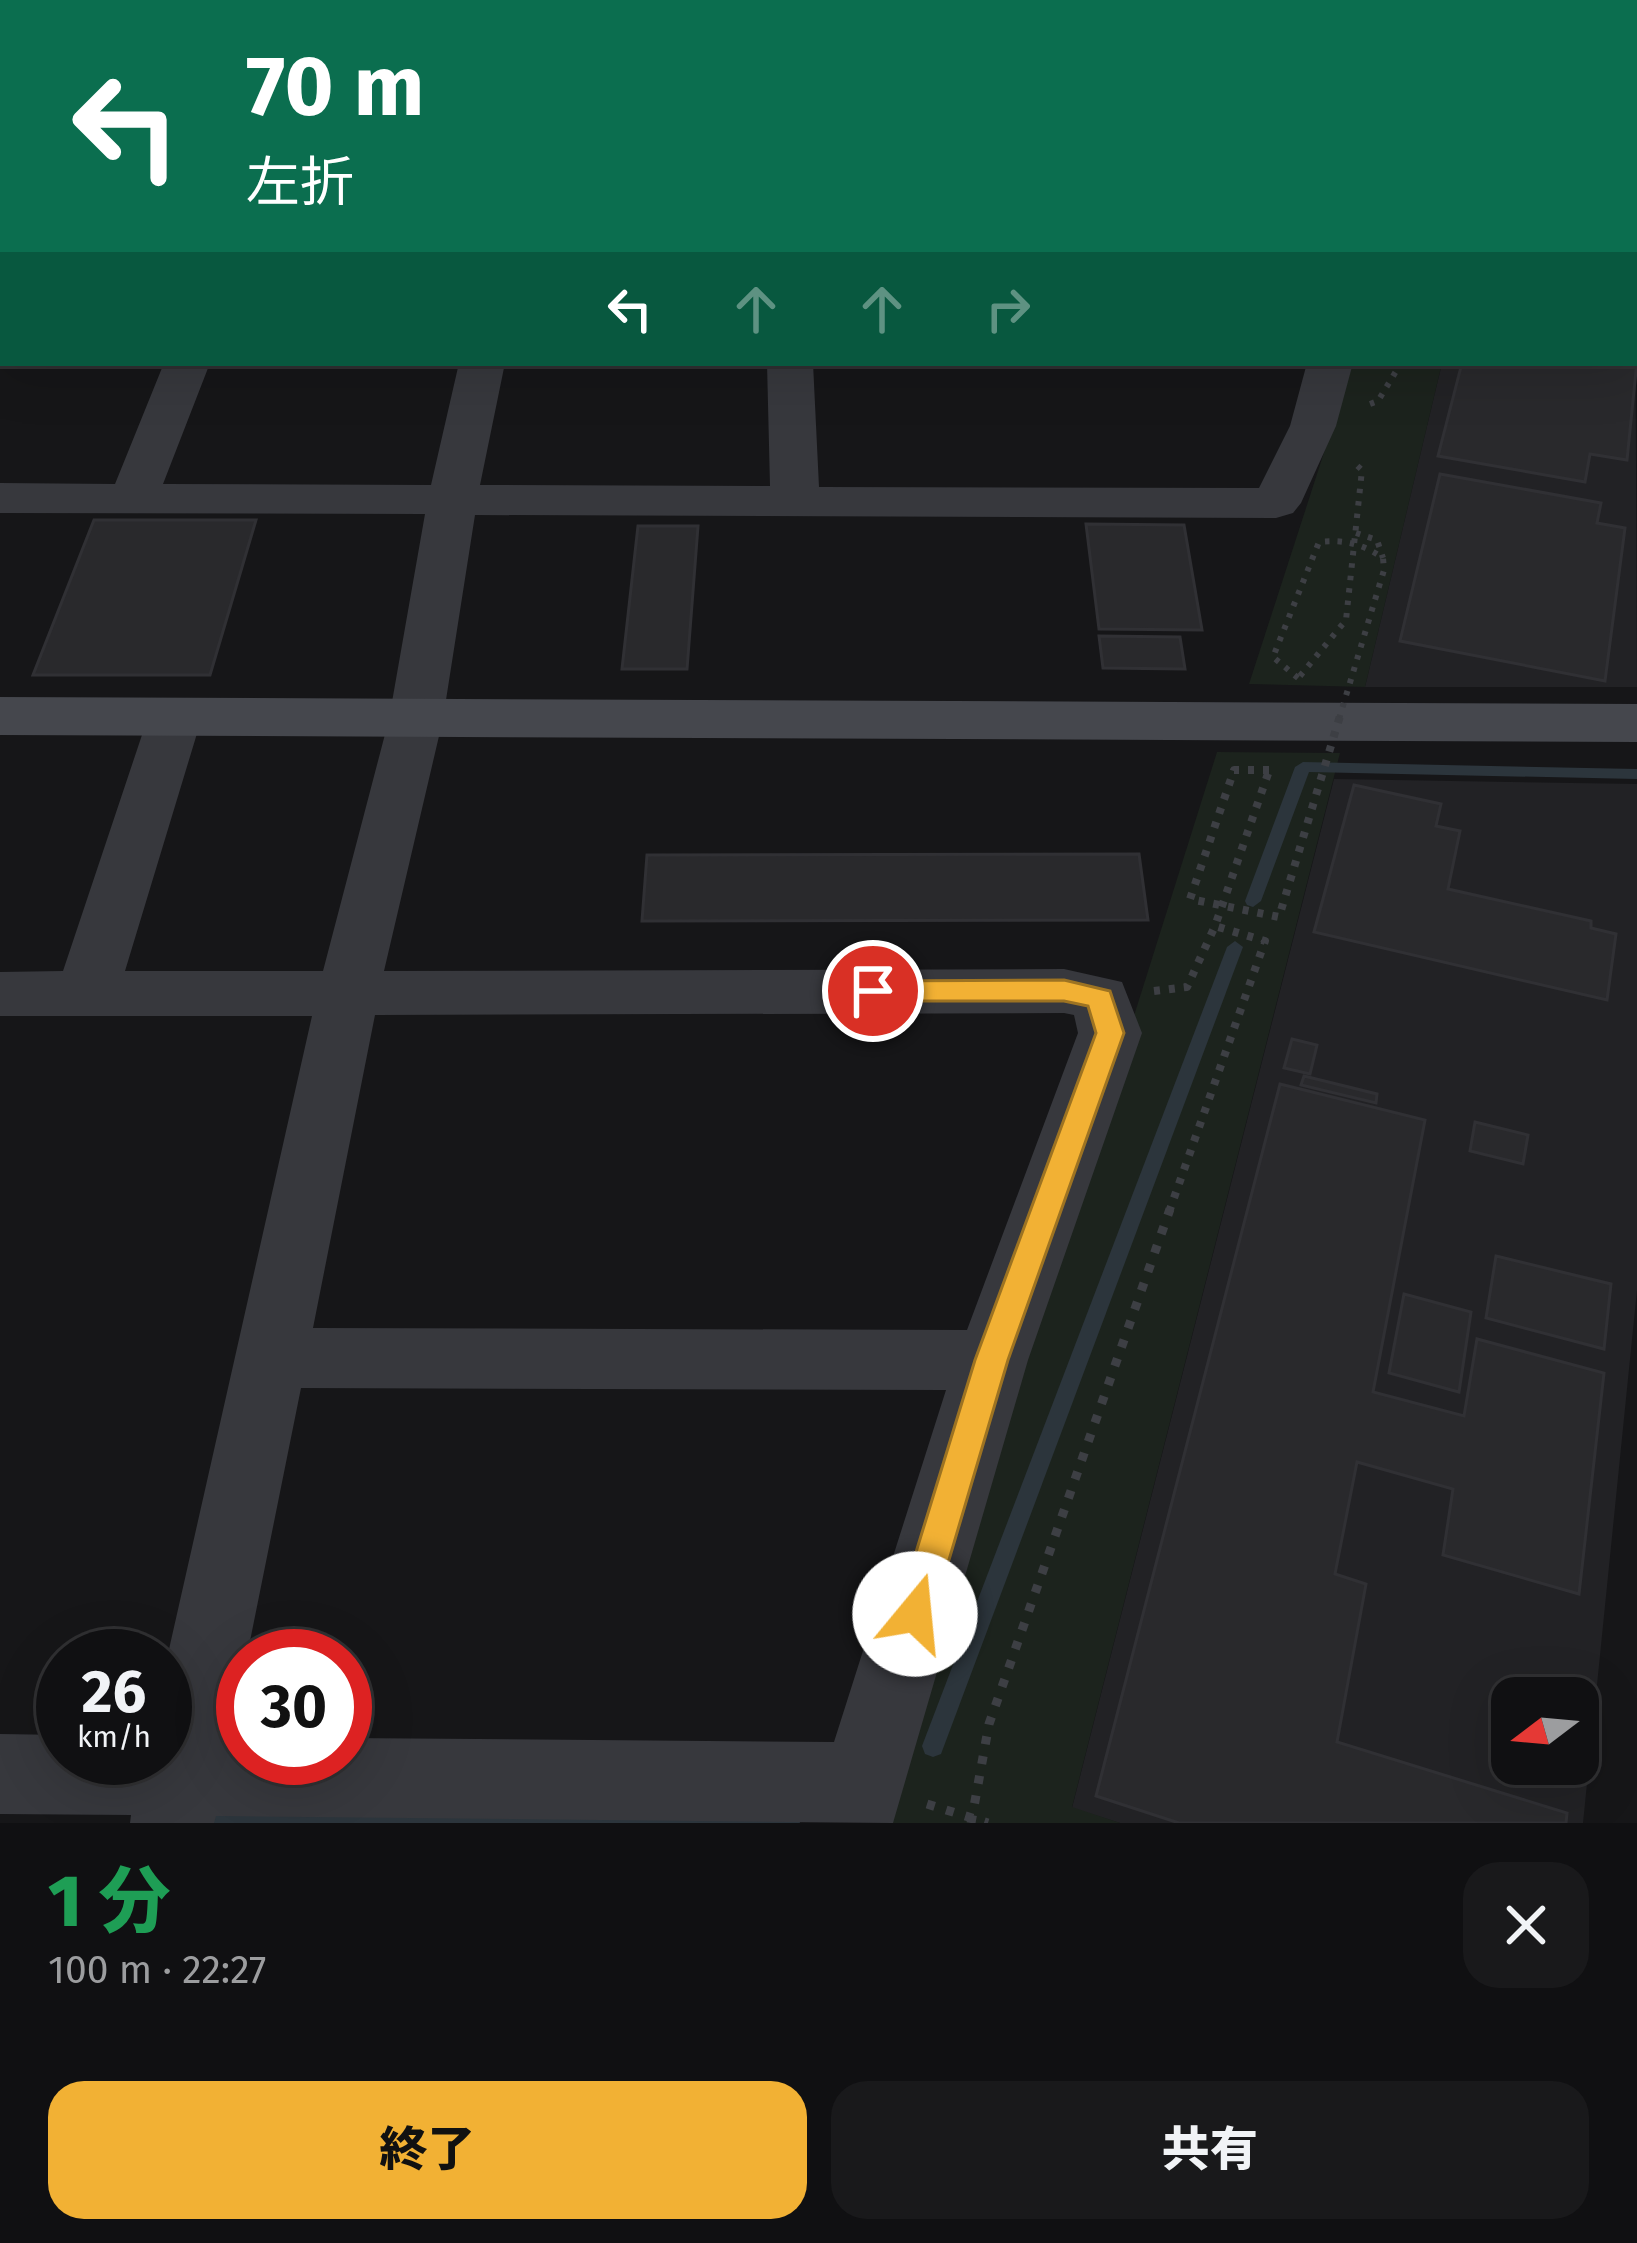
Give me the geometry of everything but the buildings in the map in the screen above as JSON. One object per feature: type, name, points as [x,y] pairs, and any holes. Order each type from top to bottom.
[{"type":"street","points":[[133,499],[186,366]]},
{"type":"street","points":[[177,1799],[348,993],[416,719],[453,497],[481,366]]},
{"type":"street","points":[[790,366],[795,501]]},
{"type":"street","points":[[0,498],[1276,502],[1313,426],[1329,366]]},
{"type":"street","points":[[0,716],[1637,724]]},
{"type":"street","points":[[87,994],[175,717]]},
{"type":"street","points":[[0,994],[1064,991],[1100,998],[1110,1033],[992,1360],[858,1803],[177,1799],[0,1774]]},
{"type":"street","points":[[271,1358],[992,1360]]},
{"type":"path","points":[[1364,406],[1378,401],[1399,366]]},
{"type":"path","points":[[1100,998],[1187,987],[1215,926],[1287,722],[1346,620],[1362,470],[1351,460],[1353,446]]},
{"type":"path","points":[[1287,722],[1234,770],[1190,899],[1279,917],[1384,571],[1377,540],[1356,533]]},
{"type":"path","points":[[1287,722],[1273,657],[1319,542],[1332,539],[1368,547],[1383,558]]},
{"type":"path","points":[[971,1823],[989,1724],[1264,941],[1215,926]]},
{"type":"shaded area","points":[[1352,366],[1441,366],[1365,687],[1249,684]]},
{"type":"shaded area","points":[[1441,366],[1636,366],[1637,687],[1365,687]]},
{"type":"shaded area","points":[[1217,752],[1340,753],[1072,1807],[1120,1823],[880,1823]]},
{"type":"shaded area","points":[[1334,779],[1637,784],[1637,1290],[1598,1677],[1491,1677],[1491,1785],[1587,1785],[1583,1823],[1120,1823],[1072,1808]]},
{"type":"waterway","points":[[1253,901],[1303,767],[1637,774]]},
{"type":"waterway","points":[[933,1746],[1235,947]]},
{"type":"waterway","points":[[201,1823],[789,1822]]},
{"type":"route","points":[[873,991],[1064,991],[1100,998],[1110,1033],[992,1360],[915,1614]]}]
